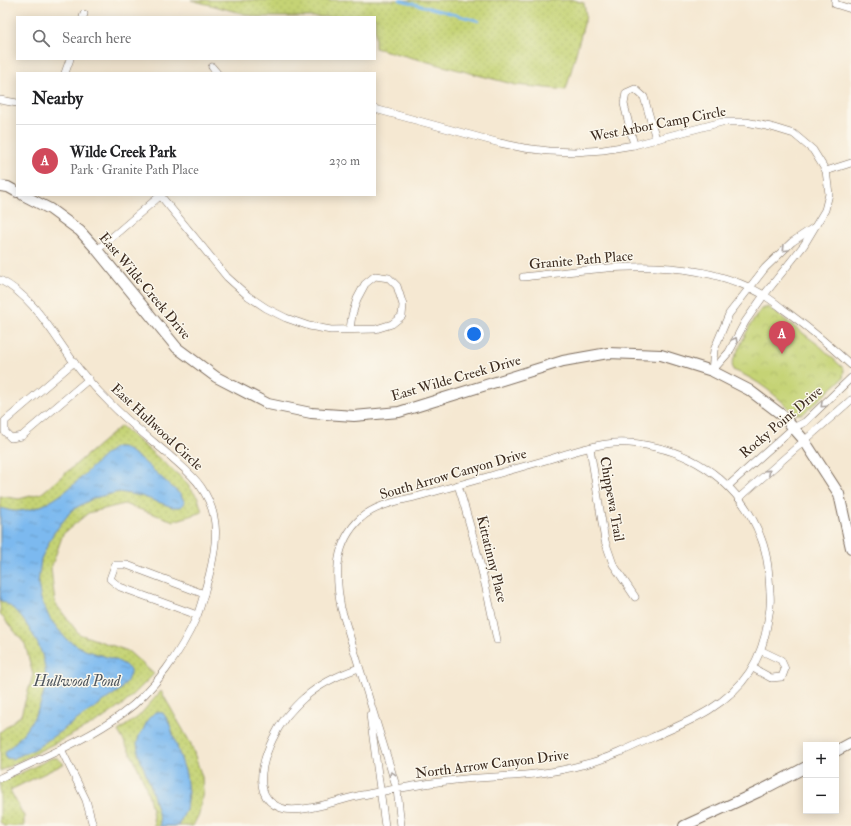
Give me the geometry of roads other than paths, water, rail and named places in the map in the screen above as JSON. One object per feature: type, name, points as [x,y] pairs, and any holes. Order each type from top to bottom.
[{"type":"street","points":[[835,2],[851,9]]},
{"type":"street","points":[[65,72],[70,60]]},
{"type":"street","points":[[212,67],[216,72]]},
{"type":"street","points":[[634,144],[624,104],[626,93],[635,89],[644,97],[656,139]]},
{"type":"street","points":[[0,100],[16,103]]},
{"type":"street","name":"West Arbor Camp Circle","points":[[376,109],[524,148],[549,151],[575,152],[603,150],[656,139],[722,122],[746,122],[771,127],[794,134],[813,150],[826,171],[829,194],[825,210],[804,246],[764,295],[745,322],[729,352],[712,371]]},
{"type":"street","points":[[826,171],[851,162]]},
{"type":"street","points":[[0,186],[8,187],[16,191]]},
{"type":"street","name":"East Wilde Creek Drive","points":[[25,196],[50,209],[80,231],[177,348],[216,377],[268,404],[311,413],[354,416],[399,412],[563,361],[608,353],[661,355],[712,371],[749,390],[782,415],[804,440],[839,494],[851,548]]},
{"type":"street","points":[[97,250],[160,196]]},
{"type":"street","points":[[162,196],[227,277],[248,296],[266,308],[286,318],[309,326],[331,330],[376,329],[392,324],[402,316],[403,305],[397,286],[389,278],[375,276],[365,284],[352,315],[350,329]]},
{"type":"street","points":[[712,371],[714,350],[729,314],[765,268],[792,242],[817,226]]},
{"type":"street","name":"Granite Path Place","points":[[522,277],[605,268],[680,268],[706,272],[730,279],[764,295],[830,346],[851,365]]},
{"type":"street","name":"East Hullwood Circle","points":[[0,280],[5,282],[27,300],[49,326],[74,362],[109,402],[134,427],[184,468],[201,486],[212,507],[216,528],[215,552],[197,615],[185,640],[165,670],[148,690],[123,713],[100,728],[61,749],[0,778]]},
{"type":"street","points":[[74,362],[5,421],[5,432],[12,438],[22,436],[89,379]]},
{"type":"street","name":"Rocky Point Drive","points":[[728,486],[793,428],[805,422],[851,378]]},
{"type":"street","name":"Rocky Point Drive","points":[[739,498],[851,400]]},
{"type":"street","name":"South Arrow Canyon Drive","points":[[401,826],[396,789],[341,608],[336,584],[338,561],[346,536],[363,516],[387,504],[590,448],[615,443],[641,444],[667,450],[691,459],[711,472],[728,486]]},
{"type":"street","name":"Chippewa Trail","points":[[590,448],[604,541],[613,564],[635,596]]},
{"type":"street","name":"Kittatinny Place","points":[[458,485],[470,522],[497,640]]},
{"type":"street","name":"North Arrow Canyon Drive","points":[[359,668],[339,674],[320,685],[303,699],[286,717],[274,737],[266,755],[261,774],[262,789],[270,803],[283,810],[305,809],[358,796],[425,783],[542,773],[578,767],[607,758],[696,718],[718,704],[735,690],[753,668],[762,651],[771,601],[767,562],[761,538],[750,515],[739,498],[728,486]]},
{"type":"street","points":[[197,615],[120,587],[110,579],[115,565],[127,565],[204,594]]},
{"type":"street","points":[[753,668],[771,678],[782,677],[785,669],[781,660],[762,651]]},
{"type":"street","name":"South Arrow Canyon Drive","points":[[367,695],[385,826]]},
{"type":"street","points":[[839,749],[851,743]]},
{"type":"street","points":[[61,749],[86,800],[93,826]]},
{"type":"street","points":[[684,826],[758,792],[803,769]]},
{"type":"water","name":"Hullwood Pond","points":[[116,447],[122,447],[142,460],[181,495],[185,503],[181,507],[172,507],[141,496],[119,492],[94,498],[72,510],[53,534],[41,559],[38,584],[41,599],[50,619],[66,639],[85,650],[116,660],[125,665],[131,671],[127,681],[120,690],[35,749],[12,759],[6,758],[5,752],[22,735],[33,720],[39,707],[45,682],[45,669],[37,643],[27,626],[13,609],[0,600],[0,508],[11,511],[29,510],[49,502],[67,490],[106,454]]},
{"type":"water","name":"Hullwood Pond","points":[[155,712],[163,713],[169,722],[186,774],[188,793],[186,810],[178,826],[160,826],[160,820],[150,784],[139,756],[137,744],[139,736],[148,719]]},
{"type":"waterway","points":[[400,0],[479,21]]},
{"type":"place","name":"Wilde Creek Park","points":[[782,354]]}]
